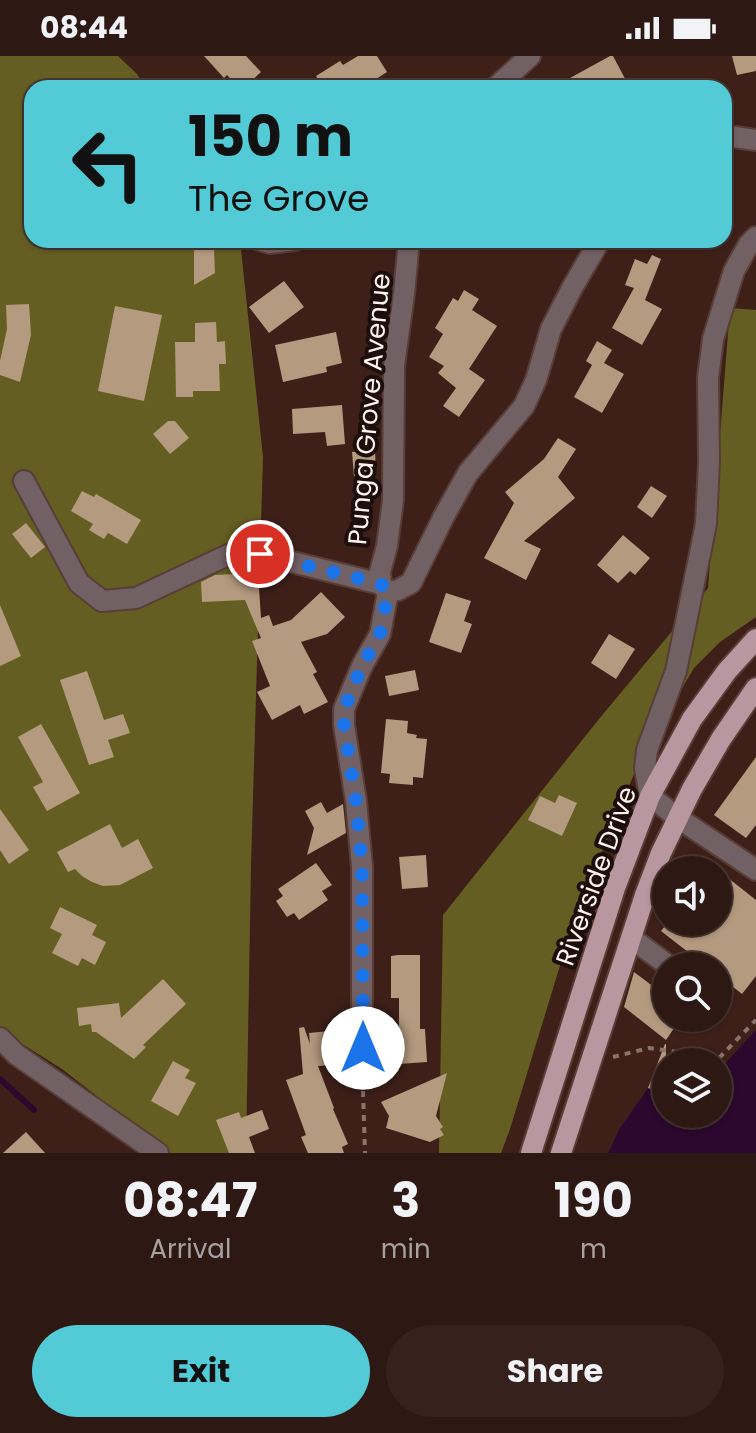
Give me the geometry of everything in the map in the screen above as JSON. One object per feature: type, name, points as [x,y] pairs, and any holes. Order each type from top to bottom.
[{"type":"main road","name":"Riverside Drive","points":[[531,1153],[615,888],[650,796],[692,719],[727,671],[756,639]]},
{"type":"main road","name":"Riverside Drive","points":[[561,1153],[656,867],[678,818],[721,739],[756,688]]},
{"type":"street","points":[[504,80],[530,56]]},
{"type":"street","points":[[732,138],[756,140]]},
{"type":"street","points":[[756,237],[734,271],[713,339],[708,378],[706,524],[676,671],[647,750],[645,768],[650,796],[756,870]]},
{"type":"street","name":"Punga Grove Avenue","points":[[362,1073],[362,867],[344,709],[380,634],[385,588],[380,572],[393,500],[394,365],[408,248]]},
{"type":"street","points":[[24,481],[79,583],[102,601],[136,598],[228,555],[260,554],[398,590],[411,583],[468,473],[524,406],[536,380],[551,329],[595,248]]},
{"type":"street","points":[[631,938],[652,953]]},
{"type":"street","points":[[0,1038],[17,1055],[158,1153]]},
{"type":"path","points":[[605,1059],[649,1048],[719,1058],[756,1020]]},
{"type":"path","points":[[362,1073],[365,1153]]},
{"type":"shaded area","points":[[0,56],[118,56],[140,80],[24,80],[24,248],[241,248],[263,457],[246,1153],[170,1153],[62,1069],[0,1030]]},
{"type":"shaded area","points":[[730,308],[756,310],[756,617],[720,642],[694,668],[641,757],[574,920],[501,1153],[439,1153],[443,915],[708,588]]},
{"type":"shaded area","points":[[756,1030],[756,1153],[608,1153],[620,1128],[648,1088],[652,1090],[652,1128],[732,1128],[732,1056]]},
{"type":"building","points":[[204,56],[246,56],[261,72],[252,80],[232,80],[227,75],[224,78]]},
{"type":"building","points":[[358,56],[377,56],[387,72],[374,80],[319,80],[316,76],[340,61],[343,65]]},
{"type":"building","points":[[613,56],[626,80],[566,80]]},
{"type":"building","points":[[732,56],[756,56],[756,71],[737,75]]},
{"type":"building","points":[[194,248],[213,248],[215,273],[194,285]]},
{"type":"building","points":[[652,255],[661,259],[645,300],[662,309],[642,345],[612,328],[634,288],[625,285],[635,259],[647,264]]},
{"type":"building","points":[[284,281],[304,307],[269,333],[249,307]]},
{"type":"building","points":[[464,290],[479,299],[472,310],[497,326],[469,369],[485,380],[459,417],[443,406],[456,388],[438,373],[444,366],[429,357],[443,334],[435,328],[453,298],[458,301]]},
{"type":"building","points":[[29,304],[31,335],[20,382],[0,375],[7,329],[6,305]]},
{"type":"building","points":[[115,306],[162,315],[144,401],[98,391]]},
{"type":"building","points":[[216,322],[217,342],[225,341],[226,364],[219,364],[220,391],[193,391],[193,397],[176,397],[175,342],[195,342],[195,323]]},
{"type":"building","points":[[336,332],[342,363],[326,367],[327,372],[283,382],[275,345]]},
{"type":"building","points":[[597,341],[612,350],[604,363],[624,374],[602,413],[574,397],[592,365],[586,361]]},
{"type":"building","points":[[342,405],[345,444],[327,446],[325,432],[293,434],[292,409]]},
{"type":"building","points":[[168,421],[175,421],[189,438],[170,454],[153,434]]},
{"type":"building","points":[[558,438],[576,449],[558,477],[575,498],[524,541],[541,549],[526,580],[484,558],[514,503],[505,492],[544,459]]},
{"type":"building","points":[[375,450],[376,475],[354,476],[352,452]]},
{"type":"building","points":[[651,486],[667,496],[652,518],[637,507]]},
{"type":"building","points":[[82,491],[94,497],[96,494],[141,520],[127,544],[108,533],[104,539],[89,530],[93,524],[71,511]]},
{"type":"building","points":[[26,523],[45,547],[31,558],[12,534]]},
{"type":"building","points":[[623,535],[650,558],[635,575],[630,571],[618,583],[597,565]]},
{"type":"building","points":[[258,573],[261,618],[269,615],[273,626],[291,620],[321,592],[345,617],[327,634],[301,642],[328,702],[304,714],[300,705],[272,720],[257,692],[270,686],[252,641],[261,638],[245,600],[202,602],[201,582],[215,575]]},
{"type":"building","points":[[446,593],[471,601],[464,621],[472,624],[461,653],[429,642]]},
{"type":"building","points":[[0,605],[21,656],[0,666]]},
{"type":"building","points":[[609,634],[635,649],[616,679],[591,663]]},
{"type":"building","points":[[415,670],[419,690],[389,696],[385,676]]},
{"type":"building","points":[[87,671],[104,720],[123,714],[130,733],[108,740],[114,757],[89,765],[60,680]]},
{"type":"building","points":[[386,719],[408,721],[407,733],[427,739],[423,778],[413,777],[413,785],[389,783],[390,774],[381,773]]},
{"type":"building","points":[[41,724],[80,793],[47,811],[33,787],[43,782],[18,737]]},
{"type":"building","points":[[756,757],[756,825],[746,838],[714,815]]},
{"type":"building","points":[[559,795],[577,803],[562,836],[528,820],[540,796],[555,803]]},
{"type":"building","points":[[321,802],[327,813],[343,804],[346,833],[307,855],[314,828],[305,811]]},
{"type":"building","points":[[0,809],[29,850],[9,864],[0,850]]},
{"type":"building","points":[[110,824],[122,848],[138,839],[153,868],[120,885],[103,886],[75,869],[68,872],[57,852]]},
{"type":"building","points":[[426,855],[428,887],[402,889],[399,857]]},
{"type":"building","points":[[316,863],[332,885],[322,891],[328,900],[299,920],[294,913],[287,917],[276,901],[283,896],[278,889]]},
{"type":"building","points":[[732,881],[756,900],[756,976],[742,994],[732,986],[732,952],[688,952],[667,936],[732,936]]},
{"type":"building","points":[[60,907],[97,925],[92,935],[106,942],[95,965],[82,958],[78,966],[52,953],[62,934],[50,928]]},
{"type":"building","points":[[420,955],[420,1029],[425,1029],[427,1062],[399,1064],[399,998],[391,998],[391,956]]},
{"type":"building","points":[[634,972],[652,986],[652,1029],[624,1007]]},
{"type":"building","points":[[163,979],[186,1004],[143,1045],[146,1047],[134,1059],[92,1032],[91,1024],[79,1026],[77,1008],[119,1003],[121,1018]]},
{"type":"building","points":[[304,1027],[310,1044],[309,1033],[329,1031],[330,1043],[349,1042],[349,1064],[318,1066],[348,1144],[342,1147],[344,1153],[308,1153],[301,1137],[306,1135],[286,1080],[303,1074],[299,1028]]},
{"type":"building","points":[[656,1032],[671,1032],[666,1040]]},
{"type":"building","points":[[173,1061],[190,1070],[185,1078],[196,1083],[178,1116],[151,1101]]},
{"type":"building","points":[[447,1073],[436,1116],[444,1135],[430,1142],[386,1128],[389,1116],[381,1102]]},
{"type":"building","points":[[262,1110],[269,1129],[249,1137],[255,1153],[229,1153],[216,1120],[239,1112],[241,1118]]},
{"type":"building","points":[[26,1132],[45,1153],[3,1153]]},
{"type":"waterway","points":[[0,1079],[34,1110]]},
{"type":"route","points":[[260,554],[381,584],[388,592],[380,634],[344,709],[362,867],[363,1048]]}]
